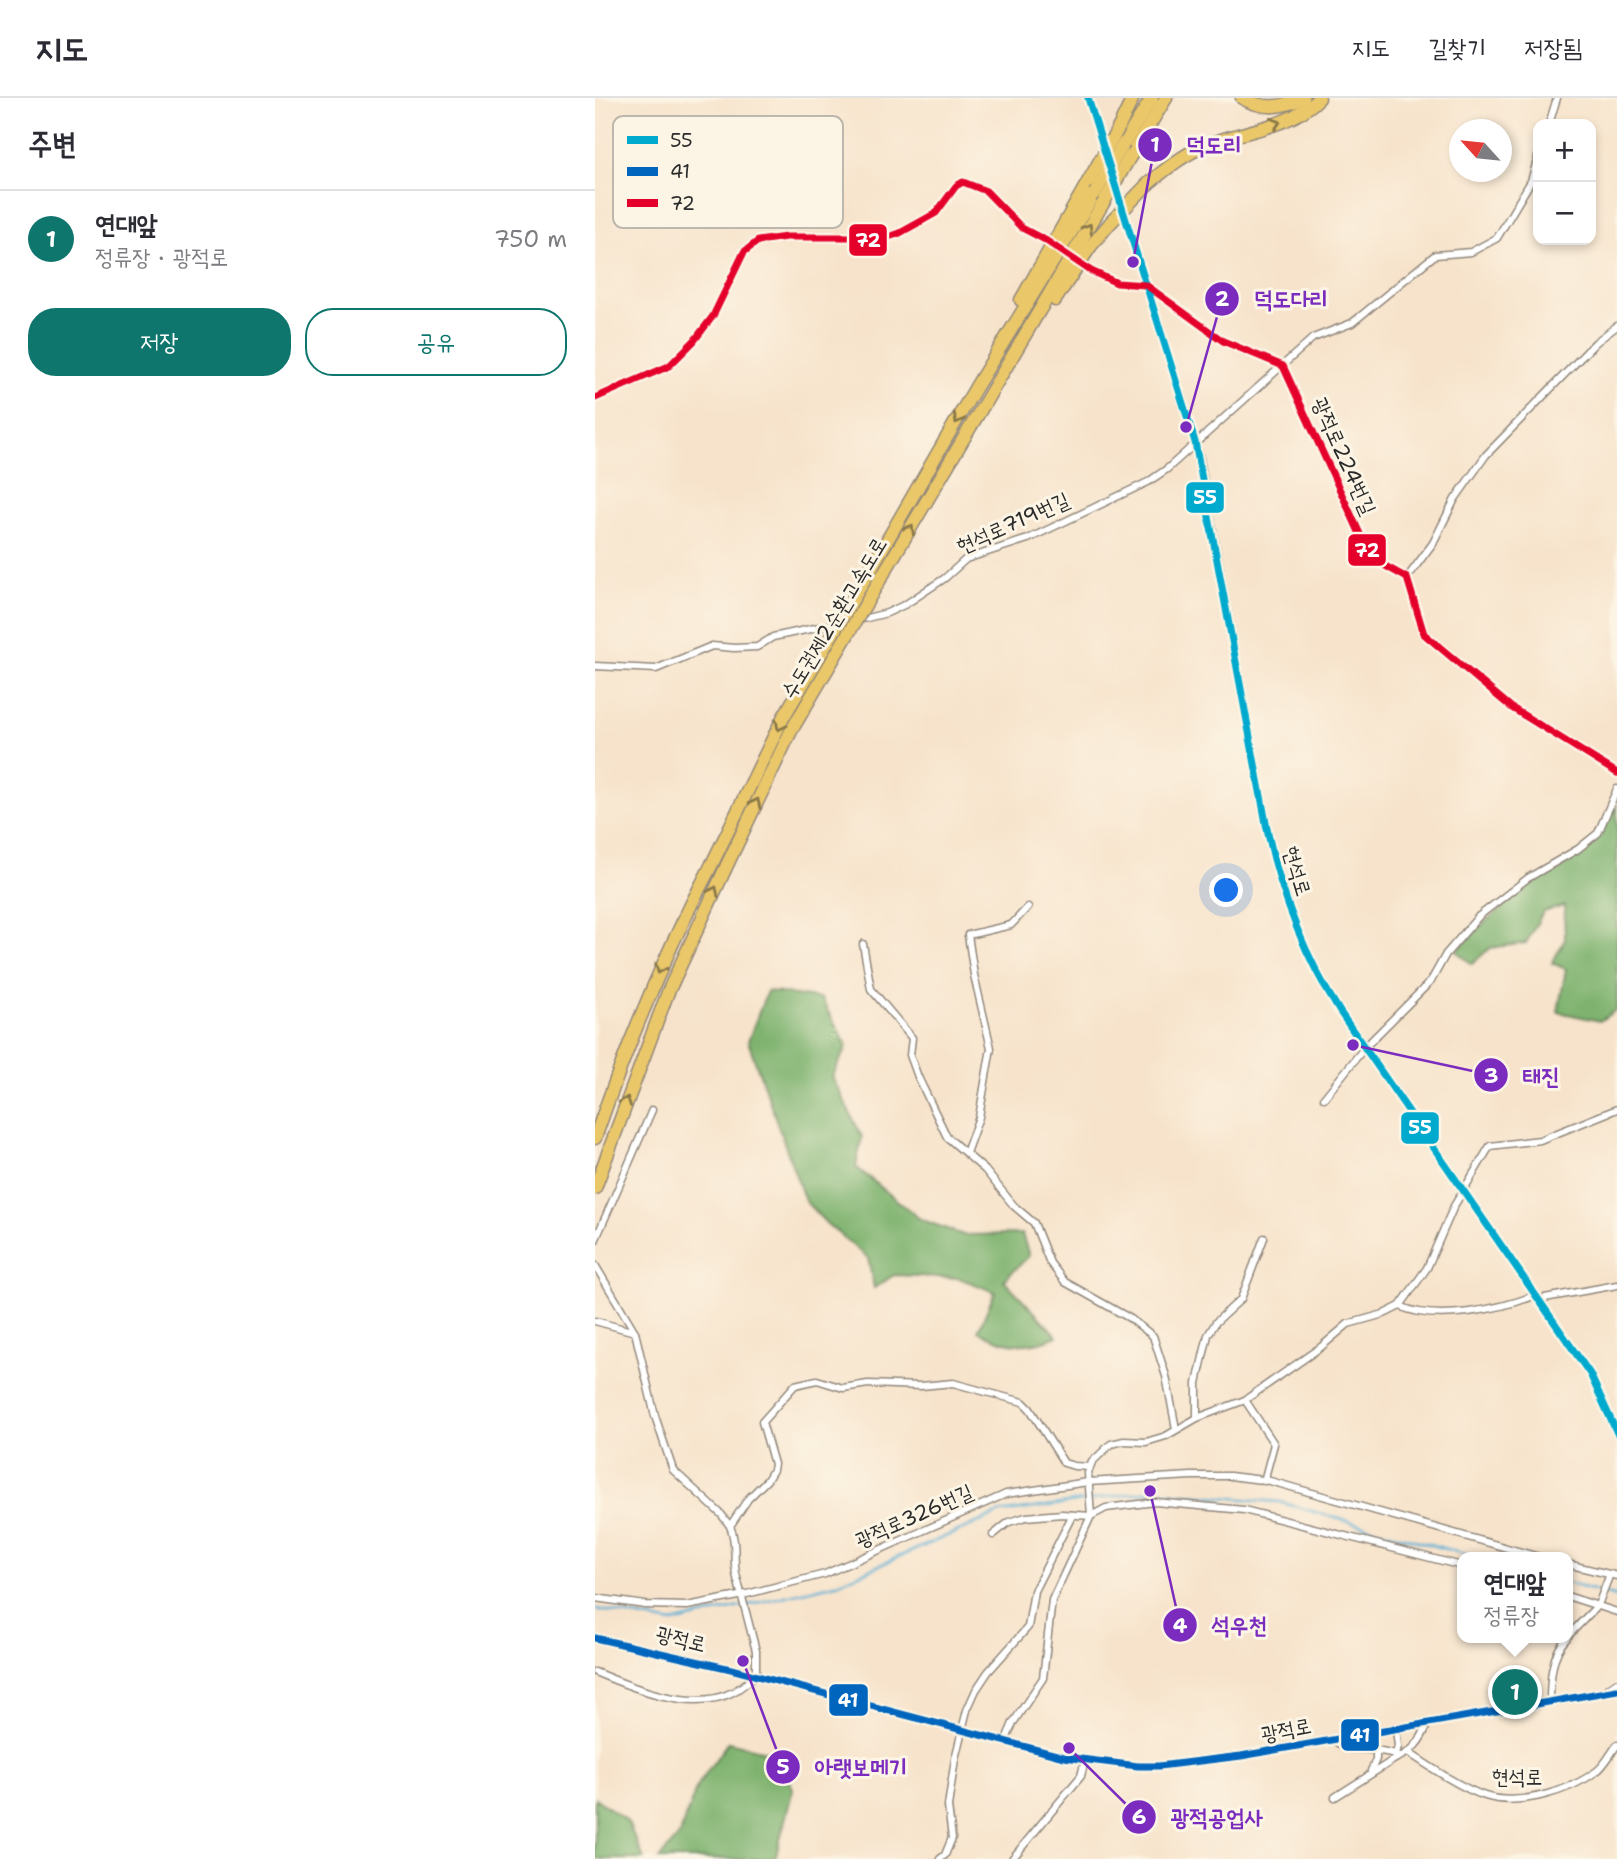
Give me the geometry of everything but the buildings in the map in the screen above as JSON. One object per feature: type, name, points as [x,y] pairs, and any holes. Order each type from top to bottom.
[{"type":"highway","points":[[1091,187],[1133,98]]},
{"type":"highway","points":[[1091,187],[1124,143],[1152,98]]},
{"type":"highway","name":"수도권제2순환고속도로","points":[[595,1138],[641,1012],[676,931],[783,718],[941,477],[1166,98]]},
{"type":"highway","points":[[1242,98],[1271,108],[1303,98]]},
{"type":"highway","points":[[941,477],[1090,247],[1149,183],[1171,165],[1202,147],[1299,115],[1319,98]]},
{"type":"highway","name":"수도권제2순환고속도로","points":[[595,1188],[668,992],[791,731],[1025,292],[1091,187]]},
{"type":"main road","name":"광적로","points":[[595,1639],[646,1648],[1002,1742],[1085,1760],[1159,1766],[1241,1756],[1617,1690]]},
{"type":"main road","points":[[1601,1693],[1617,1697]]},
{"type":"street","points":[[1088,98],[1195,442]]},
{"type":"street","points":[[1551,119],[1557,98]]},
{"type":"street","name":"현석로719번길","points":[[595,666],[656,669],[712,646],[734,649],[757,647],[773,637],[872,618],[887,613],[927,591],[966,559],[1028,539],[1149,482],[1167,469],[1313,338],[1352,323],[1435,255],[1471,252],[1497,239],[1533,174]]},
{"type":"street","points":[[595,398],[669,366],[713,316],[744,252],[758,241],[786,237],[853,237],[880,240],[900,233],[936,213],[956,186],[963,182],[986,191],[1011,219],[1045,240]]},
{"type":"street","points":[[1091,271],[1118,283],[1146,285],[1223,341],[1283,366]]},
{"type":"street","points":[[1617,326],[1596,342],[1486,455],[1455,499],[1433,543],[1407,578],[1424,634],[1512,708],[1617,773]]},
{"type":"street","name":"광적로224번길","points":[[1283,366],[1371,558],[1407,578]]},
{"type":"street","name":"현석로","points":[[1195,442],[1277,873],[1297,931],[1316,972],[1365,1047],[1590,1374],[1617,1433]]},
{"type":"street","points":[[1324,1098],[1365,1047],[1431,981],[1446,954],[1479,916],[1528,878],[1578,849],[1598,833],[1617,789]]},
{"type":"street","points":[[966,1153],[979,1117],[991,1048],[968,935],[1011,925],[1028,907]]},
{"type":"street","points":[[863,944],[871,989],[912,1038],[910,1055],[947,1137],[985,1170],[1014,1206],[1034,1223],[1050,1263],[1065,1282],[1131,1319],[1153,1336],[1166,1376],[1176,1429]]},
{"type":"street","points":[[1002,1742],[1043,1678],[1052,1600],[1091,1513],[1087,1482],[1090,1467],[1111,1444],[1124,1441],[1146,1442],[1166,1436],[1197,1418],[1245,1400],[1321,1347],[1348,1324],[1384,1314],[1400,1306],[1427,1268],[1454,1206],[1490,1146],[1540,1140],[1617,1109]]},
{"type":"street","points":[[595,1241],[652,1110]]},
{"type":"street","points":[[1197,1418],[1197,1383],[1208,1335],[1216,1322],[1241,1299],[1264,1238]]},
{"type":"street","points":[[595,1265],[635,1332],[655,1416],[673,1470],[721,1514],[730,1526],[735,1542],[733,1562],[750,1622],[757,1662],[756,1676],[732,1693],[711,1698],[679,1699],[635,1689],[595,1672]]},
{"type":"street","points":[[1400,1306],[1423,1314],[1447,1314],[1617,1285]]},
{"type":"street","points":[[595,1321],[635,1332]]},
{"type":"street","points":[[730,1526],[748,1499],[773,1470],[762,1422],[795,1385],[817,1380],[843,1388],[869,1384],[921,1387],[953,1383],[1023,1402],[1064,1463],[1090,1467]]},
{"type":"street","points":[[1245,1400],[1274,1444],[1264,1481]]},
{"type":"street","name":"광적로326번길","points":[[595,1598],[645,1605],[687,1606],[741,1595],[825,1574],[1006,1494],[1087,1482],[1191,1476],[1230,1476],[1264,1481],[1521,1552]]},
{"type":"street","points":[[993,1535],[1009,1522],[1027,1517],[1048,1514],[1072,1516],[1106,1508],[1155,1502],[1244,1510],[1457,1565]]},
{"type":"street","points":[[946,1858],[952,1838],[948,1806],[963,1732],[976,1690],[1027,1627],[1034,1591],[1072,1516]]},
{"type":"street","points":[[1573,1565],[1614,1575],[1598,1605],[1573,1632]]},
{"type":"street","points":[[1573,1598],[1617,1612]]},
{"type":"street","points":[[1550,1702],[1550,1678],[1561,1643]]},
{"type":"street","points":[[1601,1693],[1617,1683]]},
{"type":"street","points":[[1335,1797],[1395,1756],[1409,1753],[1423,1737],[1428,1723]]},
{"type":"street","points":[[1395,1756],[1398,1746],[1396,1729]]},
{"type":"street","points":[[1330,1740],[1349,1749],[1376,1750],[1395,1756]]},
{"type":"street","name":"현석로","points":[[1409,1753],[1485,1796],[1504,1799],[1558,1793],[1600,1769],[1617,1745]]},
{"type":"street","points":[[1370,1773],[1376,1759],[1376,1750]]},
{"type":"street","points":[[1012,1859],[1081,1776],[1085,1760]]},
{"type":"green space","points":[[1617,806],[1617,1009],[1600,1021],[1558,1012],[1566,969],[1552,963],[1565,940],[1564,906],[1543,912],[1526,943],[1490,948],[1472,964],[1456,951],[1528,886],[1559,870],[1597,839]]},
{"type":"green space","points":[[767,991],[821,999],[847,1046],[832,1077],[862,1137],[856,1167],[920,1219],[963,1235],[1022,1234],[1029,1256],[1004,1280],[1057,1336],[1036,1343],[1017,1344],[998,1340],[978,1331],[995,1292],[959,1278],[894,1275],[874,1288],[868,1258],[827,1224],[805,1201],[748,1041]]},
{"type":"green space","points":[[728,1742],[779,1754],[793,1789],[776,1855],[772,1859],[659,1859],[679,1836],[697,1786]]},
{"type":"green space","points":[[595,1798],[627,1821],[644,1859],[595,1859]]},
{"type":"waterway","points":[[595,1609],[673,1623],[836,1584],[1000,1513],[1150,1491],[1279,1502],[1457,1552]]},
{"type":"waterway","points":[[1573,1585],[1617,1597]]},
{"type":"transit line","name":"55","points":[[1088,98],[1195,442],[1268,834],[1280,881],[1296,926],[1316,970],[1340,1012],[1590,1374],[1617,1433]]},
{"type":"transit line","name":"72","points":[[595,398],[669,366],[694,341],[713,316],[744,252],[758,241],[786,237],[853,237],[880,240],[900,233],[936,213],[956,186],[963,182],[986,191],[1022,228],[1091,271],[1117,283],[1146,285],[1223,341],[1283,366],[1371,558],[1407,578],[1424,634],[1512,708],[1617,773]]},
{"type":"transit line","name":"41","points":[[595,1638],[731,1669],[1064,1757],[1138,1766],[1241,1756],[1617,1690]]},
{"type":"place","name":"덕도리","points":[[1133,262]]},
{"type":"place","name":"덕도다리","points":[[1186,427]]},
{"type":"place","name":"태진","points":[[1353,1045]]},
{"type":"place","name":"석우천","points":[[1150,1491]]},
{"type":"place","name":"아랫보메기","points":[[743,1661]]},
{"type":"place","name":"연대앞","points":[[1515,1692]]},
{"type":"place","name":"광적공업사","points":[[1069,1748]]}]
